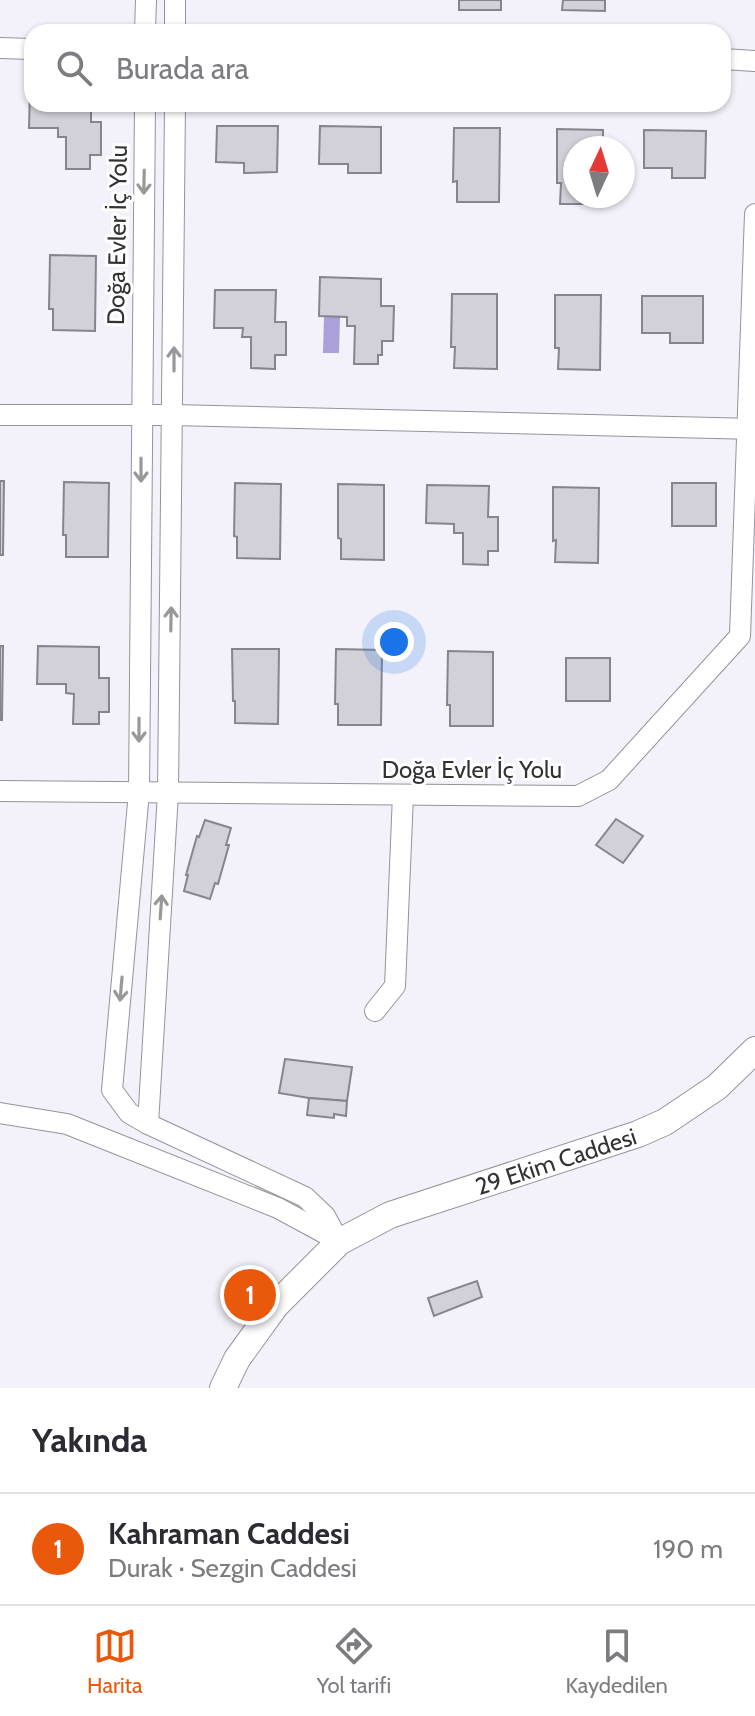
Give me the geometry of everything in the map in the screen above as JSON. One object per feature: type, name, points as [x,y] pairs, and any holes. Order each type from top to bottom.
[{"type":"street","points":[[145,24],[146,0]]},
{"type":"street","points":[[175,0],[175,24]]},
{"type":"street","points":[[0,48],[24,49]]},
{"type":"street","points":[[731,60],[755,61]]},
{"type":"street","name":"Doğa Evler İç Yolu","points":[[145,112],[139,792],[112,1090],[129,1113],[148,1124]]},
{"type":"street","points":[[175,112],[168,793],[148,1124],[305,1197],[325,1216],[339,1242]]},
{"type":"street","name":"Doğa Evler İç Yolu","points":[[0,791],[578,796],[609,780],[740,636],[751,428],[755,214]]},
{"type":"street","points":[[0,415],[173,415],[751,428]]},
{"type":"street","points":[[375,1011],[395,986],[403,795]]},
{"type":"street","name":"29 Ekim Caddesi","points":[[223,1388],[237,1359],[276,1305],[339,1242],[390,1215],[638,1134],[665,1122],[717,1087],[755,1050]]},
{"type":"street","points":[[0,1113],[67,1124],[278,1208],[339,1242]]},
{"type":"shaded area","points":[[324,316],[340,317],[339,353],[323,353]]},
{"type":"building","points":[[459,0],[501,0],[501,10],[459,10]]},
{"type":"building","points":[[563,0],[605,0],[605,11],[562,10]]},
{"type":"building","points":[[29,112],[91,112],[91,122],[101,122],[101,155],[90,155],[90,169],[66,169],[66,137],[58,137],[58,128],[29,128]]},
{"type":"building","points":[[217,126],[278,126],[277,172],[244,173],[244,163],[216,162]]},
{"type":"building","points":[[320,126],[381,127],[381,173],[348,173],[348,164],[319,164]]},
{"type":"building","points":[[454,128],[500,128],[499,202],[457,202],[457,181],[453,182]]},
{"type":"building","points":[[557,129],[603,130],[603,136],[563,136],[563,204],[560,204],[561,183],[557,183]]},
{"type":"building","points":[[644,130],[706,131],[705,178],[672,178],[672,168],[644,168]]},
{"type":"building","points":[[50,255],[96,256],[95,331],[53,330],[53,309],[49,309]]},
{"type":"building","points":[[320,277],[381,279],[381,306],[394,306],[393,341],[382,341],[378,364],[354,364],[355,326],[347,326],[347,317],[319,316]]},
{"type":"building","points":[[215,290],[276,290],[275,322],[286,322],[286,355],[275,355],[275,369],[251,368],[251,337],[242,337],[243,328],[214,328]]},
{"type":"building","points":[[452,294],[497,294],[497,369],[454,368],[455,347],[451,347]]},
{"type":"building","points":[[555,295],[601,295],[600,370],[558,369]]},
{"type":"building","points":[[642,296],[703,296],[703,343],[670,343],[670,333],[642,333]]},
{"type":"building","points":[[0,481],[4,481],[3,555],[0,555]]},
{"type":"building","points":[[64,482],[109,483],[108,557],[66,557],[66,535],[63,535]]},
{"type":"building","points":[[235,483],[281,484],[280,559],[237,558],[237,537],[234,536]]},
{"type":"building","points":[[672,483],[716,483],[716,526],[672,526]]},
{"type":"building","points":[[338,484],[384,485],[384,560],[341,559]]},
{"type":"building","points":[[427,485],[489,486],[488,517],[498,517],[498,551],[488,551],[488,565],[463,564],[463,533],[454,533],[454,524],[426,523]]},
{"type":"building","points":[[553,487],[599,488],[598,563],[555,562]]},
{"type":"building","points":[[0,646],[3,646],[2,720],[0,720]]},
{"type":"building","points":[[38,646],[99,647],[99,678],[109,678],[109,712],[99,712],[99,724],[73,724],[74,694],[66,693],[66,684],[37,684]]},
{"type":"building","points":[[232,649],[279,649],[278,724],[235,723]]},
{"type":"building","points":[[336,649],[382,650],[381,725],[338,725],[338,704],[335,704]]},
{"type":"building","points":[[448,651],[493,652],[493,726],[450,726],[450,705],[447,705]]},
{"type":"building","points":[[566,658],[610,658],[610,701],[566,701]]},
{"type":"building","points":[[616,819],[643,836],[623,863],[596,845]]},
{"type":"building","points":[[205,820],[231,828],[218,884],[215,883],[210,899],[184,891],[197,836]]},
{"type":"building","points":[[285,1059],[352,1067],[347,1101],[279,1093]]},
{"type":"building","points":[[309,1098],[347,1101],[346,1116],[307,1115]]},
{"type":"building","points":[[477,1281],[482,1297],[434,1316],[428,1298]]},
{"type":"place","name":"Kahraman Caddesi","points":[[250,1295]]}]
